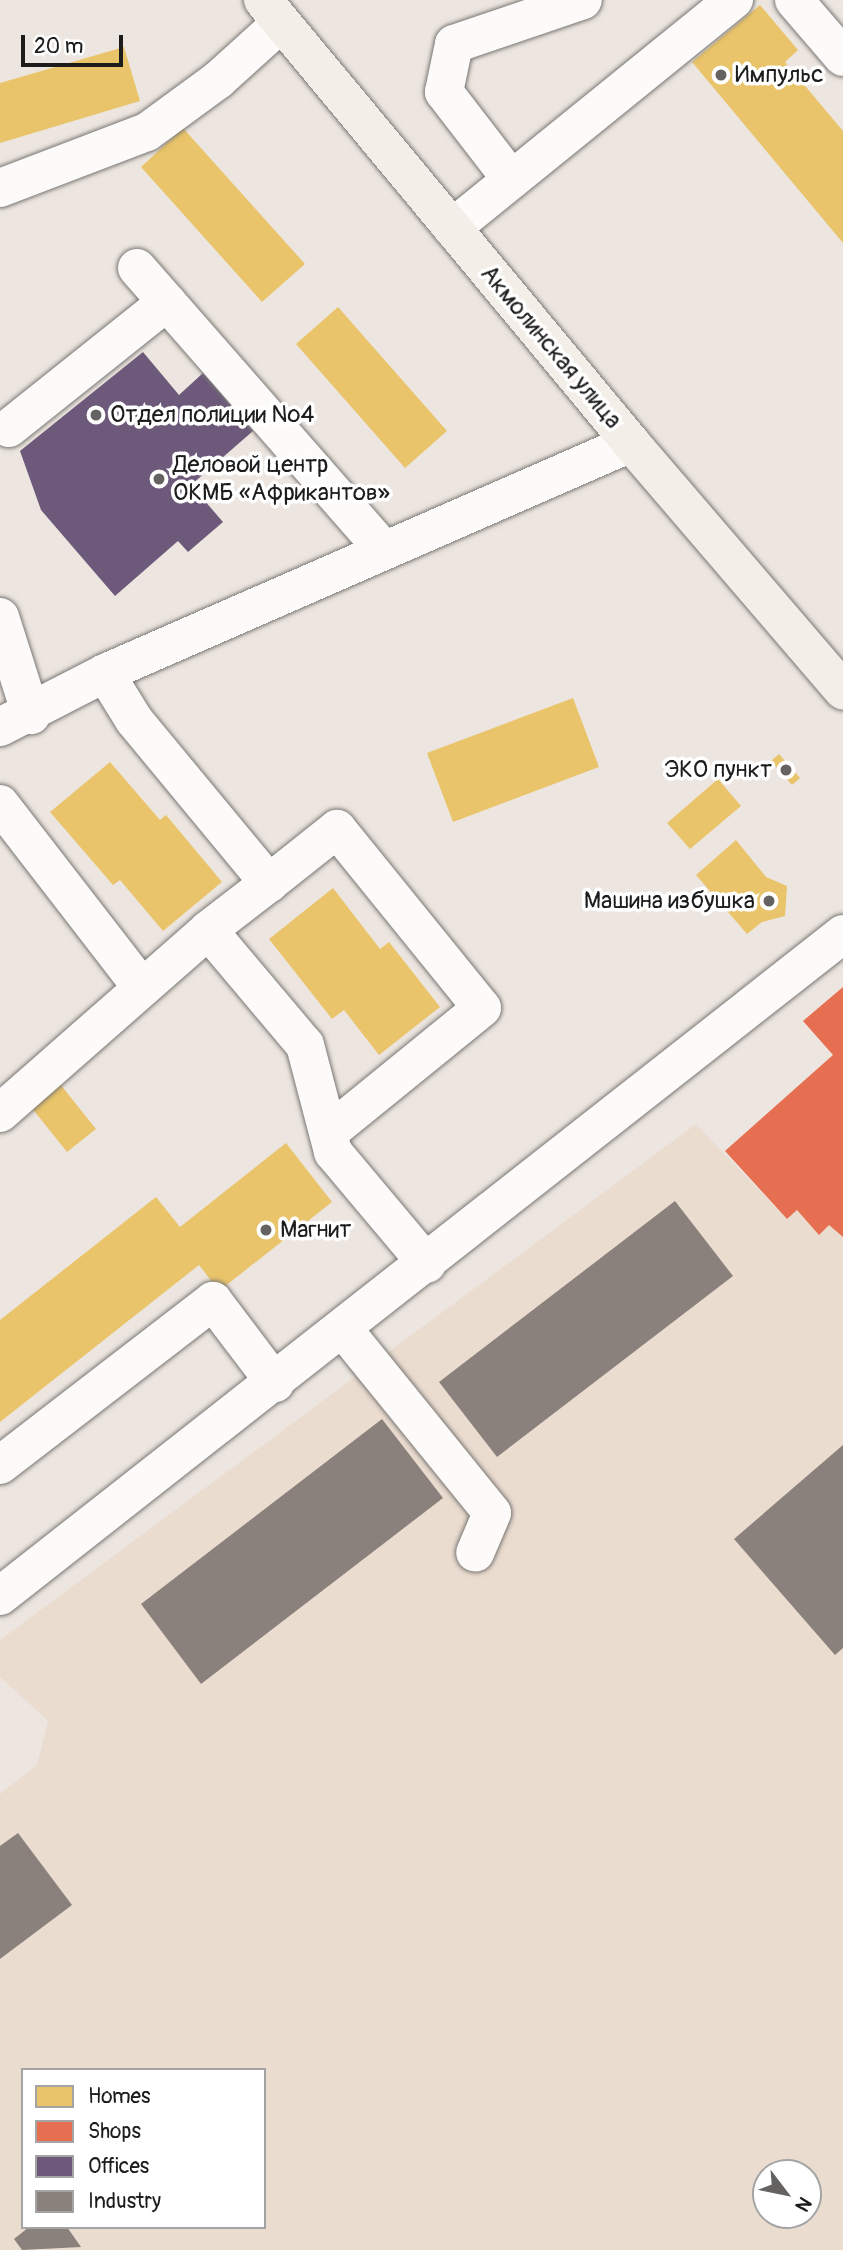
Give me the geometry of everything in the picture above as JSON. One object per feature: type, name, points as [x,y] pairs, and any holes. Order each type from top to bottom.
[{"type":"main road","name":"Акмолинская улица","points":[[272,11],[631,443],[843,690]]},
{"type":"street","points":[[511,179],[444,92],[454,44],[583,0]]},
{"type":"street","points":[[452,228],[734,0]]},
{"type":"street","points":[[794,0],[843,57]]},
{"type":"street","points":[[0,188],[147,132],[218,80],[272,11]]},
{"type":"street","points":[[137,268],[384,550]]},
{"type":"street","points":[[9,428],[167,302]]},
{"type":"street","points":[[0,617],[15,721],[105,673],[631,443]]},
{"type":"street","points":[[105,673],[134,720],[270,883]]},
{"type":"street","points":[[0,804],[142,988]]},
{"type":"street","points":[[0,1113],[208,930],[337,829],[482,1009],[328,1133]]},
{"type":"street","points":[[208,930],[305,1045],[333,1152],[427,1264]]},
{"type":"street","points":[[0,1596],[344,1330],[843,934]]},
{"type":"street","points":[[0,1465],[213,1301],[275,1383]]},
{"type":"street","points":[[344,1330],[492,1513],[475,1553]]},
{"type":"shaded area","points":[[696,1124],[787,1219],[797,1210],[819,1234],[829,1225],[843,1237],[843,2250],[0,2250],[0,1794],[37,1765],[48,1721],[0,1677],[0,1640]]},
{"type":"building: Homes","points":[[760,5],[798,50],[785,62],[843,131],[843,243],[692,62]]},
{"type":"building: Homes","points":[[124,47],[140,101],[0,143],[0,83]]},
{"type":"building: Homes","points":[[183,128],[305,264],[262,302],[141,167]]},
{"type":"building: Homes","points":[[338,307],[447,431],[405,468],[296,344]]},
{"type":"building: Homes","points":[[573,698],[599,767],[453,822],[427,753]]},
{"type":"building: Homes","name":"ЭКО пункт","points":[[779,754],[800,778],[792,785],[771,761]]},
{"type":"building: Homes","points":[[110,762],[160,820],[166,815],[222,882],[163,931],[120,880],[113,885],[50,812]]},
{"type":"building: Homes","points":[[718,779],[741,806],[690,849],[667,823]]},
{"type":"building: Homes","points":[[736,840],[766,877],[787,886],[785,916],[762,922],[747,934],[696,875]]},
{"type":"building: Homes","points":[[333,888],[380,949],[389,942],[440,1007],[379,1055],[344,1010],[332,1019],[269,939]]},
{"type":"building: Homes","points":[[60,1084],[96,1129],[67,1152],[31,1107]]},
{"type":"building: Homes","points":[[286,1143],[332,1202],[219,1291],[199,1265],[0,1422],[0,1320],[156,1197],[180,1227]]},
{"type":"building: Shops","points":[[843,987],[843,1237],[829,1225],[819,1235],[797,1210],[787,1219],[725,1151],[833,1055],[803,1021]]},
{"type":"building: Offices","points":[[143,352],[179,395],[203,373],[253,431],[191,485],[223,522],[188,552],[178,541],[115,596],[41,510],[20,451]]},
{"type":"building: Industry","points":[[675,1201],[733,1276],[497,1457],[439,1382]]},
{"type":"building: Industry","points":[[382,1419],[443,1498],[201,1684],[141,1604]]},
{"type":"building: Industry","points":[[843,1445],[843,1648],[835,1655],[734,1539]]},
{"type":"building: Industry","points":[[18,1833],[72,1905],[0,1959],[0,1846]]},
{"type":"building: Industry","points":[[26,2229],[68,2229],[81,2247],[22,2250],[14,2239]]},
{"type":"place","name":"Импульс","points":[[721,75]]},
{"type":"place","name":"Отдел полиции №4","points":[[96,415]]},
{"type":"place","name":"Деловой центр ОКМБ «Африкантов»","points":[[159,479]]},
{"type":"place","name":"ЭКО пункт","points":[[786,770]]},
{"type":"place","name":"Машина избушка","points":[[769,901]]},
{"type":"place","name":"Магнит","points":[[266,1230]]}]
